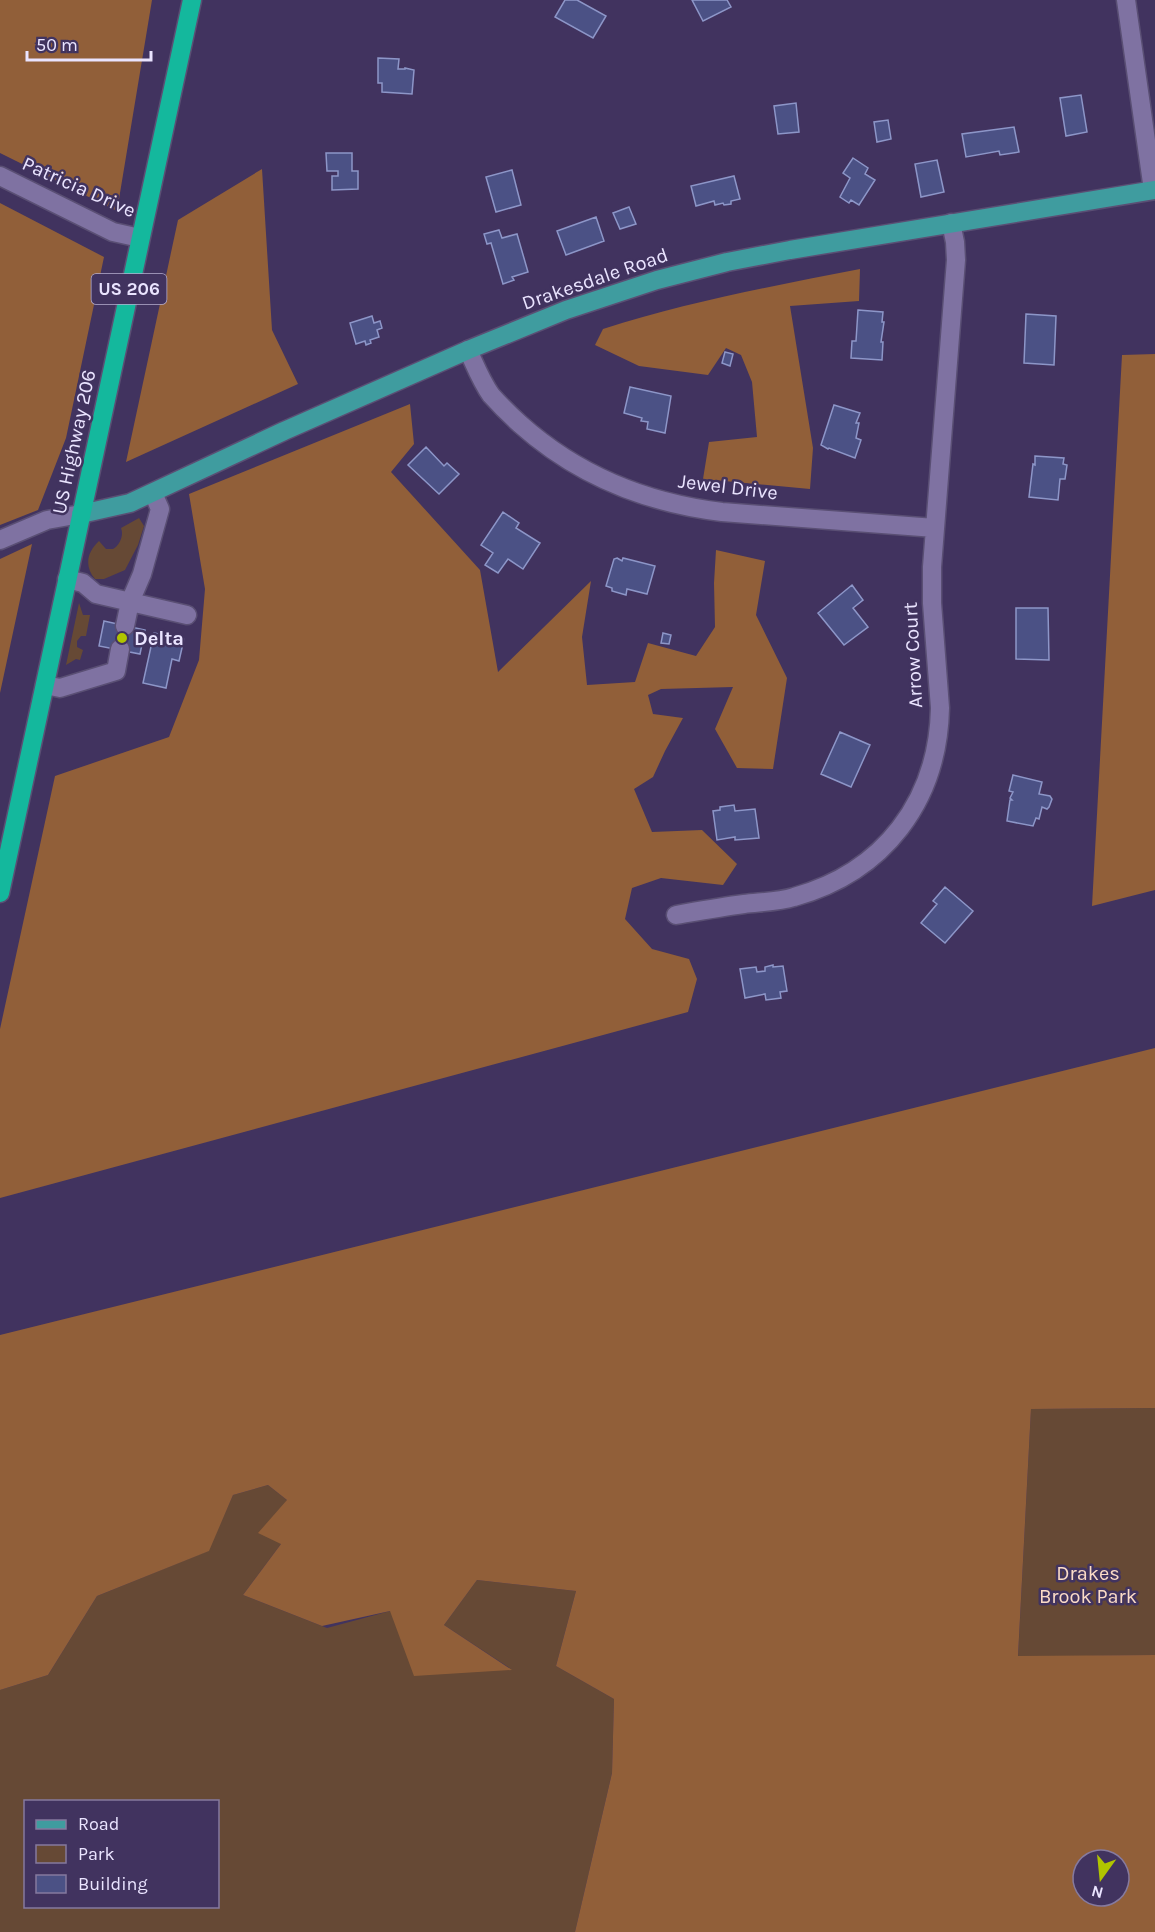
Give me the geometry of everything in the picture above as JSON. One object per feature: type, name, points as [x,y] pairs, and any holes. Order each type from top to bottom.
[{"type":"highway","name":"US Highway 206","points":[[0,893],[192,0]]},
{"type":"main road","name":"Drakesdale Road","points":[[81,514],[123,506],[304,422],[468,350],[606,296],[688,271],[790,250],[1154,190]]},
{"type":"street","points":[[1126,0],[1154,190]]},
{"type":"street","name":"Patricia Drive","points":[[0,176],[113,232],[140,238]]},
{"type":"street","name":"Arrow Court","points":[[676,915],[791,898],[822,888],[840,879],[871,859],[903,824],[928,779],[939,725],[932,603],[935,528],[956,260],[951,223]]},
{"type":"street","name":"Jewel Drive","points":[[468,350],[491,394],[534,436],[559,455],[588,472],[638,494],[692,508],[722,512],[935,528]]},
{"type":"street","points":[[125,626],[130,602],[142,574],[160,509],[153,493]]},
{"type":"street","points":[[0,540],[47,520],[81,514]]},
{"type":"street","points":[[67,579],[82,583],[96,594],[186,615]]},
{"type":"street","points":[[45,685],[60,688],[116,671],[120,649]]},
{"type":"green space","points":[[139,518],[144,526],[138,545],[125,570],[104,579],[95,579],[89,569],[88,559],[95,545],[99,541],[106,549],[113,549],[121,540],[121,528]]},
{"type":"green space","points":[[79,603],[83,615],[90,615],[86,636],[81,636],[77,641],[77,647],[83,650],[80,660],[76,659],[66,665]]},
{"type":"green space","name":"Drakes Brook Park","points":[[1155,1408],[1155,1655],[1018,1657],[1031,1409]]},
{"type":"green space","points":[[268,1485],[287,1500],[281,1544],[243,1595],[327,1628],[390,1611],[511,1669],[444,1625],[477,1580],[576,1591],[556,1666],[614,1699],[612,1773],[575,1932],[0,1932],[0,1690],[48,1675],[97,1596],[208,1551],[233,1495]]},
{"type":"shaded area","points":[[0,0],[152,0],[117,211],[0,153]]},
{"type":"shaded area","points":[[262,169],[272,330],[298,384],[126,462],[178,220]]},
{"type":"shaded area","points":[[0,203],[104,257],[66,438],[38,510],[0,525]]},
{"type":"shaded area","points":[[860,269],[859,301],[790,306],[813,448],[810,489],[703,479],[709,442],[757,437],[752,382],[741,355],[726,348],[708,375],[639,366],[595,345],[603,329],[635,319],[730,295]]},
{"type":"shaded area","points":[[1155,354],[1155,890],[1092,906],[1122,355]]},
{"type":"shaded area","points":[[410,404],[414,444],[391,472],[480,570],[498,672],[591,581],[582,637],[587,685],[635,682],[648,643],[696,656],[715,627],[716,550],[765,561],[756,615],[787,678],[773,769],[737,768],[715,729],[733,687],[661,689],[648,695],[653,714],[683,718],[653,777],[634,789],[652,832],[702,830],[737,864],[723,885],[661,878],[632,888],[625,919],[652,949],[689,959],[697,979],[688,1012],[0,1198],[0,1029],[55,776],[169,737],[199,660],[205,589],[189,494]]},
{"type":"shaded area","points":[[32,544],[0,693],[0,559]]},
{"type":"shaded area","points":[[1155,1048],[1155,1408],[1031,1409],[1018,1656],[1155,1655],[1155,1932],[575,1932],[612,1773],[614,1699],[556,1666],[576,1591],[477,1580],[444,1625],[512,1670],[414,1676],[390,1611],[322,1626],[243,1595],[281,1544],[258,1533],[287,1500],[268,1485],[233,1495],[209,1551],[97,1596],[48,1675],[0,1690],[0,1335]]},
{"type":"building","points":[[565,0],[577,0],[606,16],[593,38],[555,17]]},
{"type":"building","points":[[692,0],[727,0],[731,7],[703,21]]},
{"type":"building","points":[[378,58],[399,59],[398,69],[414,70],[412,94],[382,92],[382,83],[378,83]]},
{"type":"building","points":[[1081,95],[1087,132],[1066,136],[1060,98]]},
{"type":"building","points":[[796,103],[799,132],[778,134],[774,106]]},
{"type":"building","points":[[888,120],[891,139],[877,142],[874,122]]},
{"type":"building","points":[[1014,127],[1019,152],[1000,155],[999,151],[966,157],[962,134]]},
{"type":"building","points":[[326,153],[352,153],[352,171],[358,171],[358,189],[332,190],[332,176],[338,176],[338,171],[327,171]]},
{"type":"building","points":[[853,158],[868,168],[865,174],[875,180],[859,205],[851,200],[849,203],[840,197],[850,178],[843,173]]},
{"type":"building","points":[[937,160],[944,192],[921,197],[915,164]]},
{"type":"building","points":[[512,170],[521,205],[496,212],[486,177]]},
{"type":"building","points":[[734,176],[740,199],[731,201],[731,204],[715,205],[714,201],[696,206],[691,186]]},
{"type":"building","points":[[629,207],[636,224],[620,229],[613,213]]},
{"type":"building","points":[[596,217],[604,241],[566,255],[557,231]]},
{"type":"building","points":[[499,230],[502,238],[517,234],[528,272],[512,277],[514,280],[503,284],[491,243],[487,244],[484,234]]},
{"type":"building","points":[[858,310],[883,312],[882,360],[851,358],[852,341],[856,341]]},
{"type":"building","points":[[1026,314],[1056,316],[1054,365],[1024,363]]},
{"type":"building","points":[[372,316],[374,323],[380,321],[382,328],[377,330],[379,337],[370,340],[371,343],[366,345],[365,341],[356,344],[350,323]]},
{"type":"building","points":[[725,352],[733,354],[730,366],[722,363]]},
{"type":"building","points":[[630,387],[671,396],[665,433],[647,429],[648,422],[624,413]]},
{"type":"building","points":[[834,405],[860,413],[856,423],[859,423],[856,438],[861,440],[855,458],[821,445]]},
{"type":"building","points":[[426,447],[444,466],[447,463],[459,474],[439,494],[408,465]]},
{"type":"building","points":[[1035,456],[1064,458],[1063,464],[1067,465],[1065,479],[1060,479],[1058,500],[1029,497]]},
{"type":"building","points":[[503,512],[519,523],[516,528],[540,543],[523,569],[508,559],[498,573],[485,565],[493,553],[481,545]]},
{"type":"building","points":[[623,558],[655,566],[647,594],[627,589],[626,595],[612,591],[612,588],[606,586],[614,559],[622,561]]},
{"type":"building","points":[[852,585],[863,600],[853,608],[868,627],[844,645],[818,613]]},
{"type":"building","points":[[1016,608],[1048,608],[1049,660],[1016,659]]},
{"type":"building","name":"Delta","points":[[104,621],[145,630],[140,654],[99,646]]},
{"type":"building","points":[[154,633],[184,639],[179,661],[172,659],[166,688],[143,683]]},
{"type":"building","points":[[663,633],[671,635],[669,644],[661,643]]},
{"type":"building","points":[[840,732],[870,745],[851,787],[821,774]]},
{"type":"building","points":[[1013,775],[1042,782],[1039,794],[1050,796],[1052,799],[1047,809],[1042,807],[1039,819],[1036,818],[1033,826],[1007,821],[1010,800],[1012,800],[1010,798],[1013,792],[1009,791]]},
{"type":"building","points":[[734,805],[735,811],[755,809],[759,838],[735,840],[735,837],[717,840],[713,811],[720,810],[720,807]]},
{"type":"building","points":[[945,887],[973,911],[945,943],[921,923],[937,904],[933,901]]},
{"type":"building","points":[[773,965],[773,967],[783,966],[787,991],[780,992],[781,998],[766,1000],[765,994],[745,998],[740,969],[756,967],[757,972],[765,971],[765,967]]},
{"type":"place","name":"Delta","points":[[122,638]]}]
